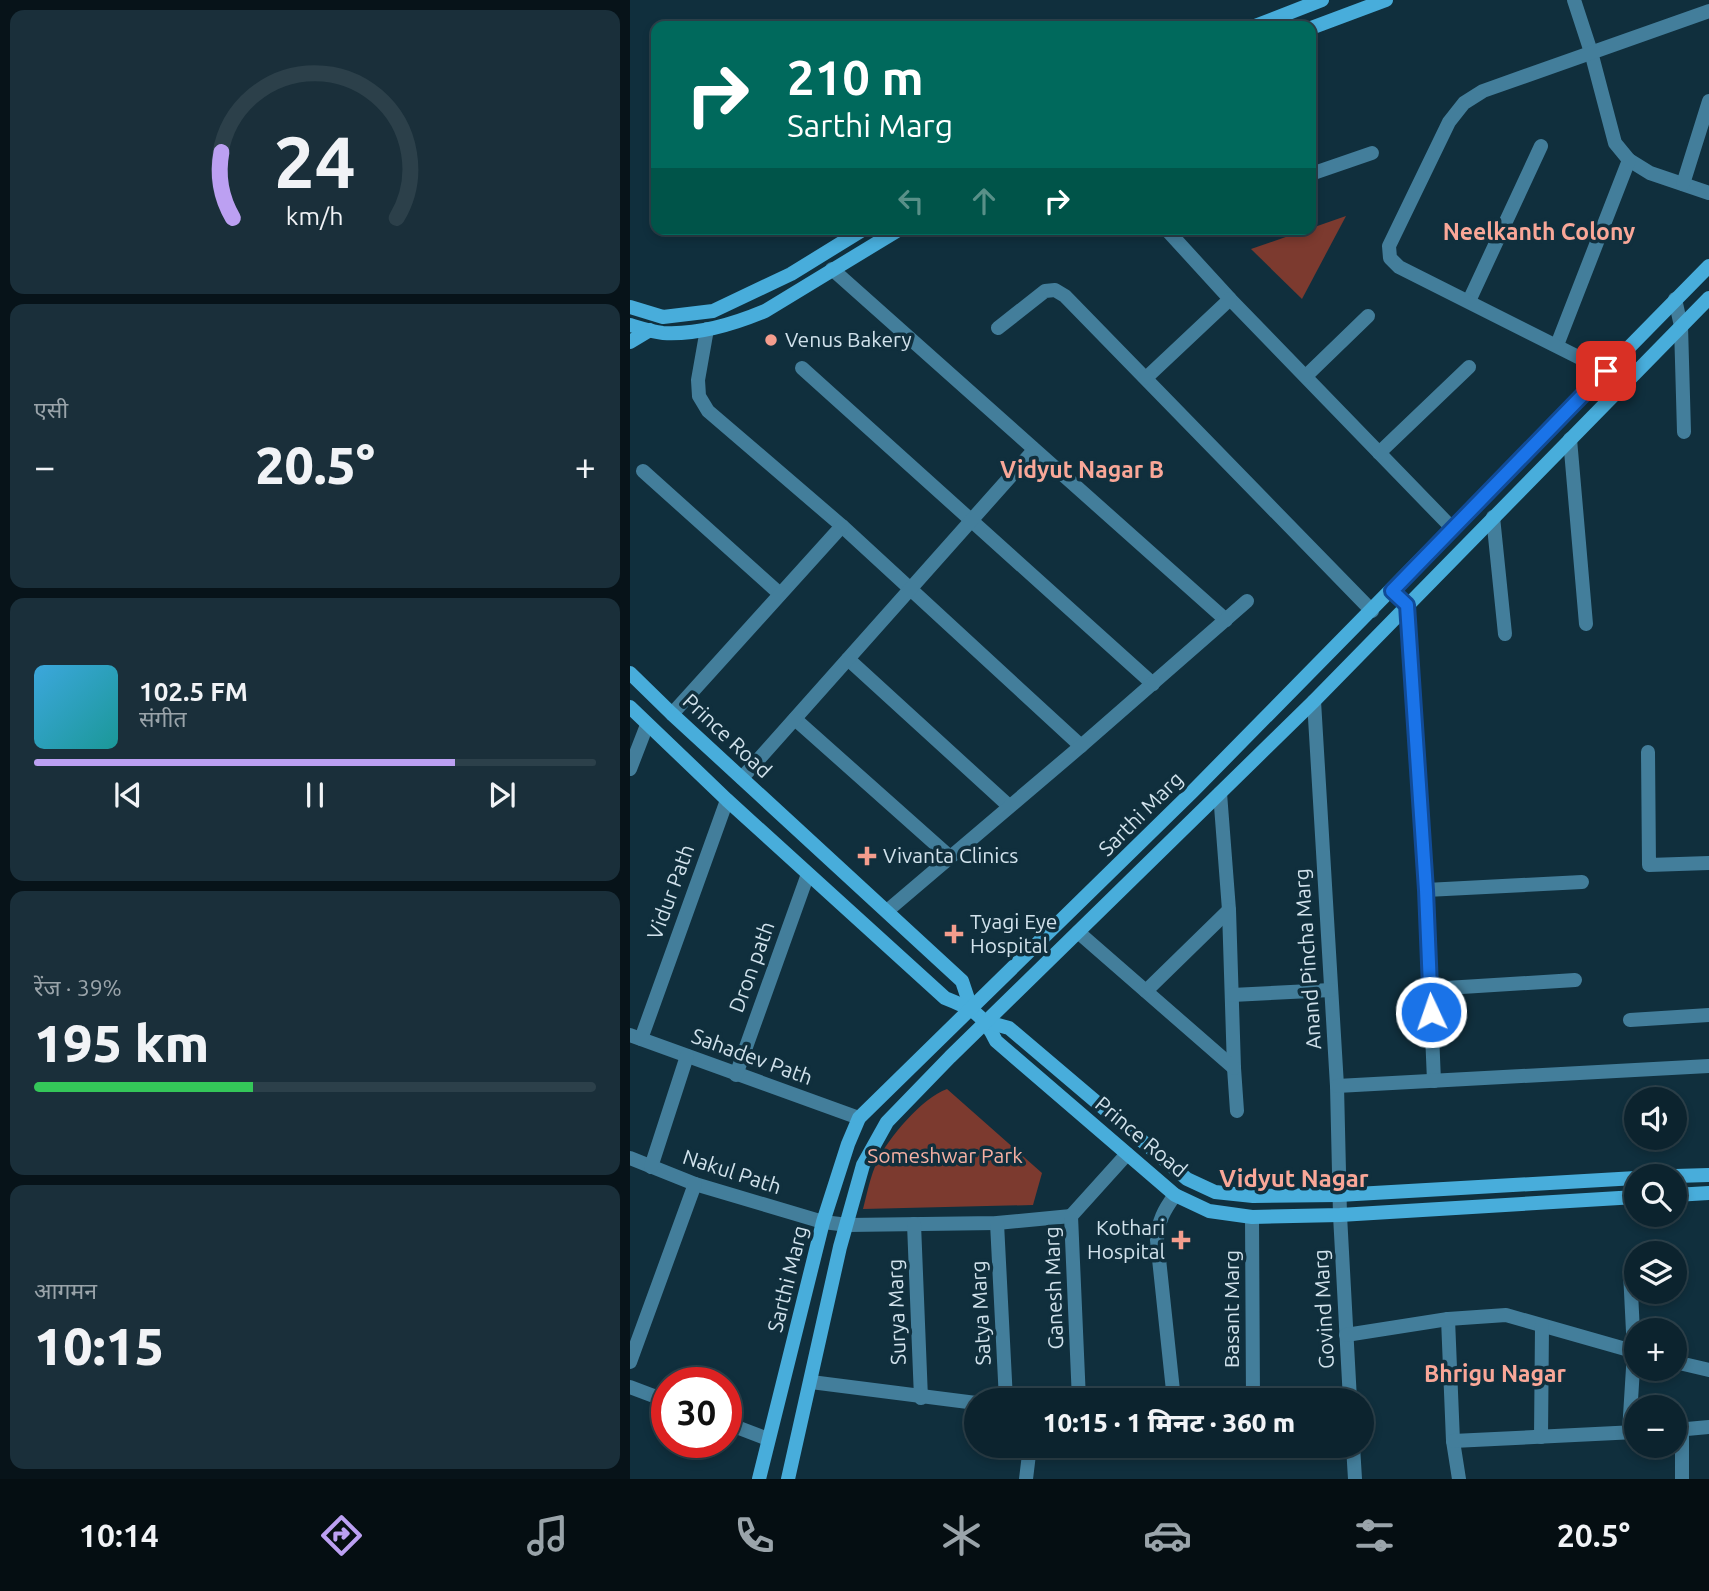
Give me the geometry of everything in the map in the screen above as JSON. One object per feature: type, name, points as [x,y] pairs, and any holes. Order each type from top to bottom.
[{"type":"street","points":[[1268,21],[1322,0]]},
{"type":"street","points":[[1316,26],[1386,0]]},
{"type":"street","points":[[1574,0],[1591,52],[1615,144],[1629,160],[1650,173],[1709,193]]},
{"type":"street","points":[[1606,371],[1399,267],[1390,258],[1390,246],[1449,122],[1464,103],[1483,91],[1709,11]]},
{"type":"street","points":[[1683,184],[1709,101]]},
{"type":"street","points":[[1469,301],[1541,146]]},
{"type":"street","points":[[1316,172],[1372,153]]},
{"type":"street","points":[[1557,345],[1629,160]]},
{"type":"street","points":[[630,307],[663,317],[713,311],[791,274],[854,235]]},
{"type":"street","points":[[630,325],[663,333],[707,329],[741,321],[765,311],[890,235]]},
{"type":"street","points":[[1171,235],[1453,529]]},
{"type":"street","name":"Sarthi Marg","points":[[759,1479],[823,1223],[859,1118],[1193,792],[1709,267]]},
{"type":"street","points":[[832,269],[1226,620]]},
{"type":"street","points":[[998,328],[1045,291],[1055,290],[1065,296],[1372,611]]},
{"type":"street","points":[[788,1479],[841,1247],[863,1165],[887,1122],[1314,701],[1709,298]]},
{"type":"street","points":[[1146,378],[1230,299]]},
{"type":"street","points":[[1675,299],[1681,326],[1684,432]]},
{"type":"street","points":[[1306,376],[1368,316]]},
{"type":"street","points":[[707,329],[698,380],[699,396],[708,411],[842,526],[1081,746]]},
{"type":"street","points":[[630,342],[650,330]]},
{"type":"street","points":[[1379,453],[1469,367]]},
{"type":"street","points":[[802,368],[1153,684]]},
{"type":"street","points":[[1570,439],[1586,624]]},
{"type":"street","points":[[742,778],[1034,450]]},
{"type":"street","points":[[643,471],[780,594]]},
{"type":"street","points":[[1493,517],[1505,634]]},
{"type":"street","points":[[672,714],[842,526]]},
{"type":"street","points":[[1392,591],[1407,605],[1426,890],[1434,1081]]},
{"type":"street","points":[[887,911],[1247,601]]},
{"type":"street","points":[[848,659],[1009,806]]},
{"type":"street","name":"Prince Road","points":[[630,673],[962,981],[971,1008]]},
{"type":"street","points":[[1299,685],[1314,701]]},
{"type":"street","name":"Anand Pincha Marg","points":[[1314,701],[1336,1086],[1340,1215]]},
{"type":"street","name":"Prince Road","points":[[630,707],[727,800],[945,998],[971,1008],[987,1022],[996,1041],[1175,1195],[1209,1211],[1252,1217],[1340,1215],[1624,1198]]},
{"type":"street","points":[[795,719],[950,857]]},
{"type":"street","points":[[630,769],[647,724]]},
{"type":"street","points":[[1648,752],[1649,864],[1709,863]]},
{"type":"street","points":[[1193,792],[1207,805]]},
{"type":"street","points":[[1220,793],[1229,910],[1237,1111]]},
{"type":"street","name":"Vidur Path","points":[[635,1037],[727,800]]},
{"type":"street","name":"Dron path","points":[[736,1075],[808,874]]},
{"type":"street","points":[[1426,890],[1582,882]]},
{"type":"street","points":[[1146,991],[1229,910]]},
{"type":"street","points":[[1078,932],[1234,1068]]},
{"type":"street","points":[[1430,989],[1575,980]]},
{"type":"street","points":[[1232,995],[1331,990]]},
{"type":"street","points":[[1630,1020],[1709,1015]]},
{"type":"street","name":"Prince Road","points":[[987,1022],[1009,1028],[1187,1179],[1215,1192],[1253,1196],[1339,1195],[1624,1179]]},
{"type":"street","name":"Sahadev Path","points":[[635,1037],[859,1118]]},
{"type":"street","points":[[651,1167],[687,1056]]},
{"type":"street","points":[[1336,1086],[1709,1066]]},
{"type":"street","name":"Ganesh Marg","points":[[1079,1388],[1072,1216],[1127,1154]]},
{"type":"street","name":"Nakul Path","points":[[630,1158],[695,1184],[823,1223],[997,1223],[1072,1216]]},
{"type":"street","points":[[1687,1176],[1709,1175]]},
{"type":"street","points":[[630,1362],[695,1184]]},
{"type":"street","points":[[1687,1194],[1709,1193]]},
{"type":"street","points":[[1173,1388],[1157,1240],[1163,1211],[1175,1195]]},
{"type":"street","name":"Govind Marg","points":[[1340,1215],[1349,1388]]},
{"type":"street","name":"Basant Marg","points":[[1252,1217],[1253,1388]]},
{"type":"street","name":"Satya Marg","points":[[997,1223],[1005,1388]]},
{"type":"street","name":"Surya Marg","points":[[914,1224],[921,1398]]},
{"type":"street","points":[[1346,1335],[1448,1319],[1506,1315],[1624,1349]]},
{"type":"street","points":[[1448,1319],[1453,1441],[1459,1479]]},
{"type":"street","points":[[1541,1437],[1542,1326]]},
{"type":"street","points":[[1687,1365],[1709,1370]]},
{"type":"street","points":[[811,1382],[964,1403]]},
{"type":"street","points":[[630,1387],[651,1395]]},
{"type":"street","points":[[1687,1429],[1709,1427]]},
{"type":"street","points":[[742,1429],[768,1439]]},
{"type":"street","points":[[1453,1441],[1624,1432]]},
{"type":"street","points":[[1026,1479],[1029,1458]]},
{"type":"street","points":[[1354,1458],[1355,1479]]},
{"type":"street","points":[[1681,1458],[1682,1479]]},
{"type":"green space","points":[[1346,216],[1302,299],[1251,249],[1291,235],[1316,235],[1316,226]]},
{"type":"green space","name":"Someshwar Park","points":[[947,1089],[1042,1173],[1033,1205],[863,1209],[875,1168],[889,1142],[917,1110]]},
{"type":"place","name":"Venus Bakery","points":[[771,340]]},
{"type":"place","name":"Vivanta Clinics","points":[[867,856]]},
{"type":"place","name":"Tyagi Eye Hospital","points":[[954,934]]},
{"type":"place","name":"Kothari Hospital","points":[[1181,1240]]},
{"type":"district","name":"Neelkanth Colony","points":[[1539,232]]},
{"type":"district","name":"Vidyut Nagar B","points":[[1082,470]]},
{"type":"district","name":"Vidyut Nagar","points":[[1294,1179]]},
{"type":"district","name":"Bhrigu Nagar","points":[[1495,1374]]},
{"type":"route","points":[[1431,1012],[1426,890],[1407,605],[1392,591],[1606,371]]}]
